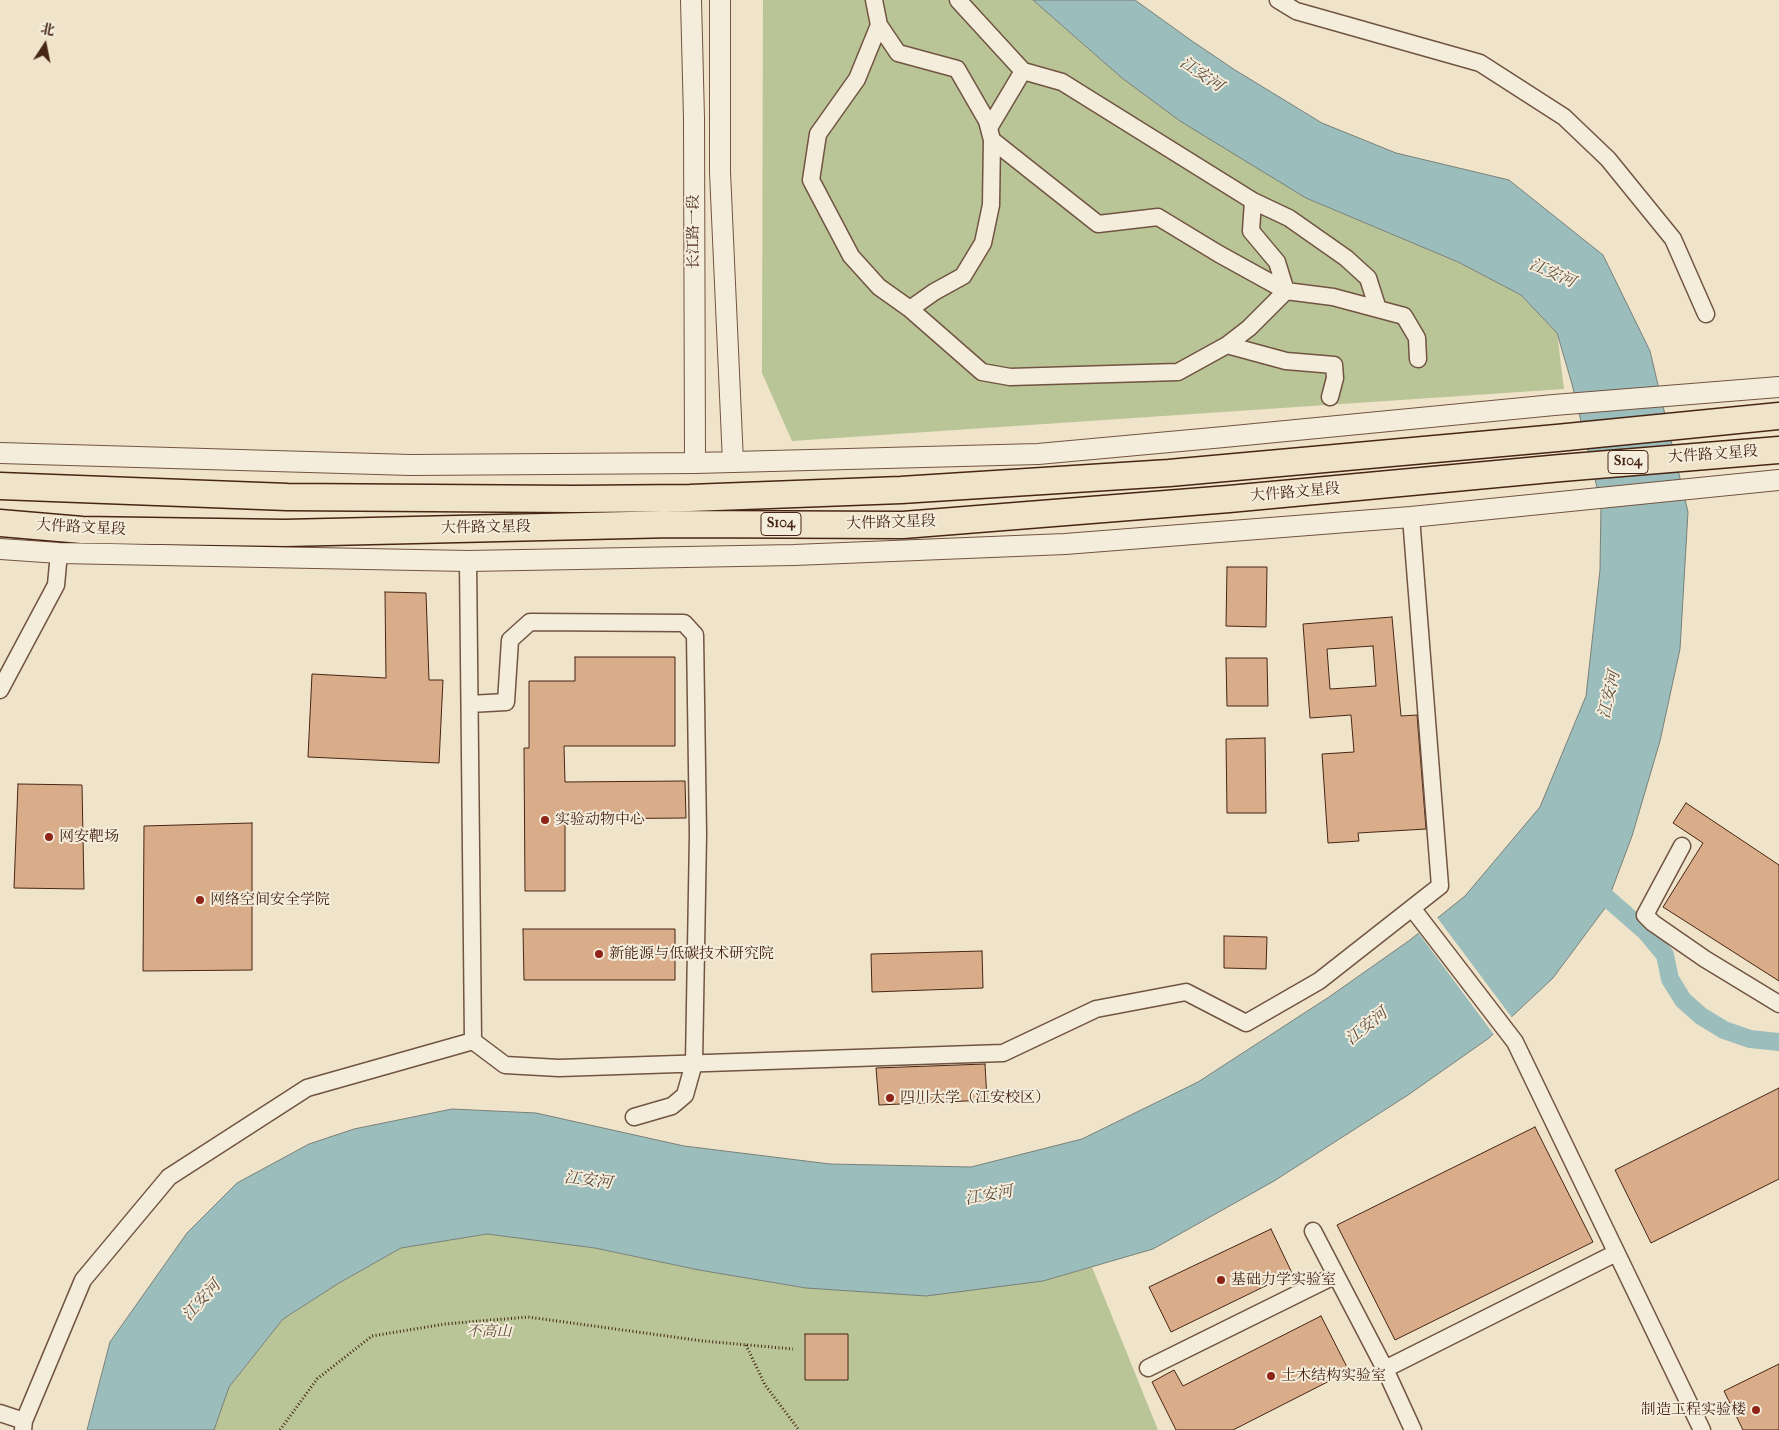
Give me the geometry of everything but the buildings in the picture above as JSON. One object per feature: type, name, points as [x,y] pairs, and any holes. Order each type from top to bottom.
[{"type":"main road","name":"大件路文星段","points":[[0,486],[287,496],[690,498],[901,490],[1168,473],[1779,416]]},
{"type":"main road","name":"大件路文星段","points":[[0,523],[82,530],[284,533],[663,524],[903,525],[1219,500],[1779,450]]},
{"type":"street","name":"长江路一段","points":[[691,0],[694,118],[695,463]]},
{"type":"street","name":"长江路一段","points":[[720,0],[720,172],[733,462]]},
{"type":"street","points":[[874,0],[879,25],[898,53],[957,70],[987,121],[990,134],[991,205],[983,243],[963,276],[934,292],[910,309]]},
{"type":"street","points":[[958,0],[1023,71],[1062,82],[1253,201],[1289,218],[1346,258],[1368,278],[1378,309]]},
{"type":"street","points":[[1278,0],[1296,11],[1480,63],[1564,117],[1608,159],[1673,239],[1706,314]]},
{"type":"street","points":[[879,25],[858,79],[818,134],[812,180],[851,256],[879,288],[910,309],[982,372],[1010,376],[1178,372],[1249,328],[1286,291]]},
{"type":"street","points":[[990,134],[1023,71]]},
{"type":"street","points":[[990,134],[1098,224],[1158,217],[1219,254],[1286,291],[1334,297],[1404,316],[1417,338],[1418,360]]},
{"type":"street","points":[[1253,201],[1251,230],[1277,262],[1286,291]]},
{"type":"street","points":[[1226,344],[1286,361],[1334,365],[1335,378],[1330,397]]},
{"type":"street","points":[[0,453],[410,465],[695,463],[1038,454],[1554,405],[1779,387]]},
{"type":"street","points":[[0,549],[59,553],[468,561],[794,555],[1065,544],[1411,517],[1779,480]]},
{"type":"street","points":[[473,1041],[505,1065],[559,1068],[1003,1054],[1096,1009],[1186,992],[1246,1023],[1319,981],[1440,886],[1411,517]]},
{"type":"street","points":[[0,690],[56,585],[59,553]]},
{"type":"street","points":[[468,561],[473,1041]]},
{"type":"street","points":[[470,704],[506,702],[510,640],[530,622],[684,623],[695,635],[698,834],[694,1063],[685,1095],[672,1106],[634,1118]]},
{"type":"street","points":[[1682,846],[1645,915],[1653,923],[1705,959],[1779,1004]]},
{"type":"street","points":[[1412,908],[1515,1042],[1702,1430]]},
{"type":"street","points":[[0,1414],[23,1425],[83,1280],[169,1176],[307,1088],[473,1041]]},
{"type":"street","points":[[1313,1231],[1385,1369],[1413,1430]]},
{"type":"street","points":[[1385,1369],[1616,1253]]},
{"type":"street","points":[[1148,1368],[1336,1275]]},
{"type":"path","points":[[280,1430],[317,1379],[372,1336],[445,1324],[528,1316],[702,1341],[792,1349]]},
{"type":"path","points":[[745,1345],[765,1385],[799,1430]]},
{"type":"green space","points":[[763,0],[1033,0],[1122,78],[1306,198],[1458,262],[1521,295],[1557,333],[1564,389],[792,441],[762,373]]},
{"type":"green space","name":"不高山","points":[[487,1234],[595,1248],[699,1270],[806,1288],[1043,1281],[1092,1267],[1158,1430],[214,1430],[229,1387],[283,1319],[339,1283],[401,1248]]},
{"type":"water","name":"江安河","points":[[1033,0],[1135,0],[1235,70],[1322,123],[1396,153],[1509,180],[1603,255],[1650,351],[1688,512],[1680,649],[1660,741],[1632,836],[1605,908],[1553,978],[1489,1038],[1408,1095],[1274,1181],[1153,1249],[1043,1281],[926,1296],[806,1288],[699,1270],[595,1248],[487,1234],[401,1248],[339,1283],[283,1319],[229,1387],[214,1430],[87,1430],[110,1342],[187,1233],[237,1183],[309,1144],[354,1129],[452,1109],[536,1113],[684,1146],[830,1164],[971,1167],[1082,1139],[1198,1082],[1329,997],[1410,940],[1465,896],[1540,807],[1586,696],[1600,570],[1601,504],[1572,384],[1557,333],[1521,295],[1458,262],[1306,198],[1180,121],[1122,78]]},
{"type":"pier","points":[[1436,916],[1513,1019],[1495,1036],[1417,931]]},
{"type":"waterway","points":[[1591,884],[1646,932],[1665,955],[1670,979],[1683,1000],[1701,1016],[1724,1030],[1750,1039],[1779,1042]]},
{"type":"place","name":"实验动物中心","points":[[545,820]]},
{"type":"place","name":"网安靶场","points":[[49,837]]},
{"type":"place","name":"网络空间安全学院","points":[[200,900]]},
{"type":"place","name":"新能源与低碳技术研究院","points":[[599,954]]},
{"type":"place","name":"四川大学（江安校区）","points":[[890,1098]]},
{"type":"place","name":"基础力学实验室","points":[[1221,1280]]},
{"type":"place","name":"土木结构实验室","points":[[1271,1376]]},
{"type":"place","name":"制造工程实验楼","points":[[1756,1410]]}]
